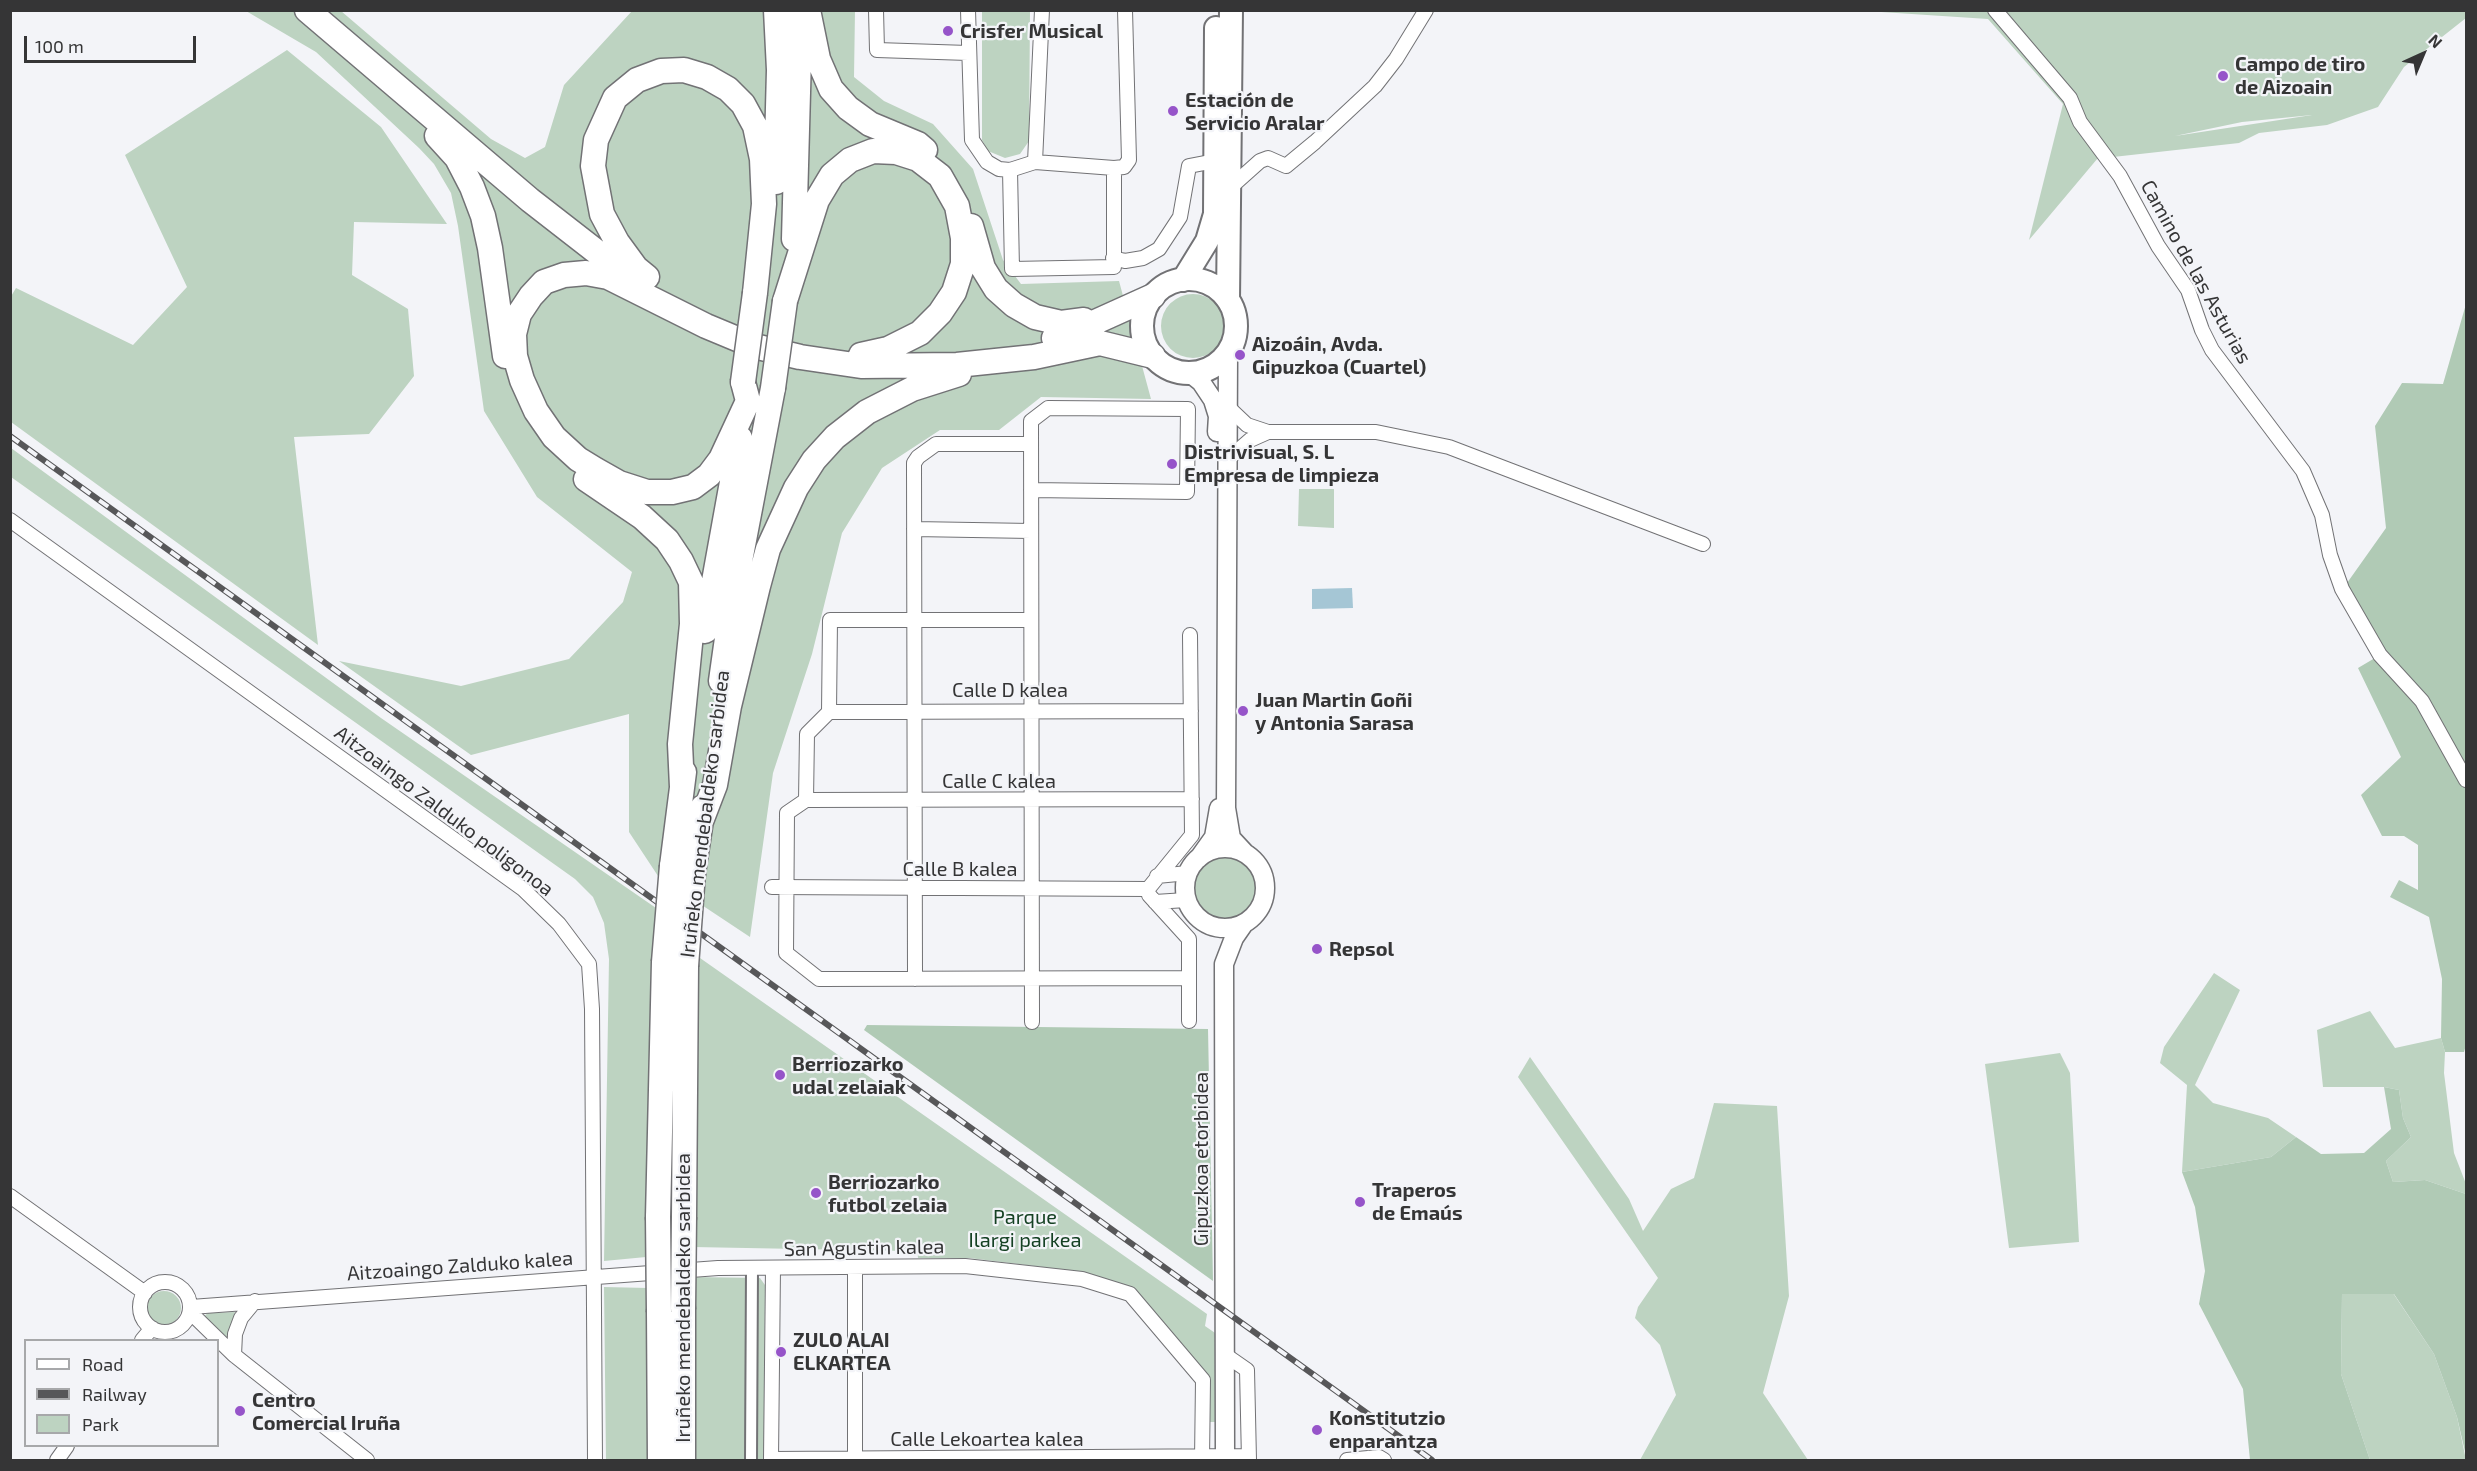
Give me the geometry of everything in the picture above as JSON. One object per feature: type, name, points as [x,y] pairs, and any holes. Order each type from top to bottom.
[{"type":"highway","points":[[295,10],[582,251],[637,290]]},
{"type":"highway","points":[[307,10],[603,258],[641,285],[706,318],[756,337],[804,349],[861,355],[904,358],[960,357],[1009,349],[1071,333],[1154,296],[1172,282],[1184,280],[1209,284],[1228,300]]},
{"type":"highway","points":[[768,296],[777,173],[779,70],[776,10]]},
{"type":"highway","points":[[768,296],[796,219],[799,56],[797,10]]},
{"type":"highway","points":[[808,10],[818,59],[831,89],[848,108],[870,124],[918,144],[944,166],[958,185],[969,213],[983,268],[996,289],[1014,305],[1035,317],[1061,323],[1107,317]]},
{"type":"highway","points":[[1184,280],[1208,240],[1215,214],[1216,10]]},
{"type":"highway","points":[[1154,296],[1145,310],[1142,326],[1145,342],[1153,356],[1165,366],[1191,374],[1208,369],[1228,353],[1236,326],[1228,300],[1232,186],[1231,10]]},
{"type":"highway","points":[[706,318],[664,291],[636,268],[616,242],[602,214],[593,166],[596,140],[615,98],[636,80],[661,71],[684,70],[707,77],[728,88],[744,104],[755,126],[762,159],[768,296]]},
{"type":"highway","points":[[416,112],[456,158],[472,187],[490,248],[500,334],[508,377],[537,435],[562,462],[642,517],[667,540],[691,582],[691,635],[680,744],[682,788]]},
{"type":"highway","points":[[768,296],[817,200],[832,176],[850,160],[873,151],[896,152],[918,159],[940,176],[957,206],[963,238],[963,264],[954,292],[940,313],[920,333],[888,349],[861,355]]},
{"type":"highway","points":[[753,388],[721,459],[709,475],[693,487],[672,492],[647,492],[619,483],[578,459],[554,437],[531,401],[515,356],[514,334],[519,314],[544,282],[564,275],[586,273],[608,277],[754,346],[800,357],[861,366],[916,368],[1034,357]]},
{"type":"highway","name":"Iruñeko mendebaldeko sarbidea","points":[[660,1461],[658,1217],[683,870],[682,788],[710,596],[753,388],[768,296]]},
{"type":"highway","points":[[700,824],[715,785],[729,706],[768,549],[796,489],[814,460],[835,437],[867,412],[912,389],[954,375],[1100,342],[1153,356]]},
{"type":"highway","name":"Iruñeko mendebaldeko sarbidea","points":[[683,870],[700,824],[732,603],[753,388]]},
{"type":"highway","name":"Iruñeko mendebaldeko sarbidea","points":[[675,964],[684,1217],[683,1461]]},
{"type":"main road","points":[[1191,374],[1201,382],[1213,400],[1218,416],[1219,816],[1214,837],[1188,873],[1186,900],[1197,918],[1220,929],[1243,926],[1261,909],[1266,896],[1266,883],[1262,871],[1231,838],[1226,808],[1228,353]]},
{"type":"main road","points":[[1198,858],[1221,848],[1244,852]]},
{"type":"main road","name":"Gipuzkoa etorbidea","points":[[1208,925],[1218,942],[1224,964],[1225,1458]]},
{"type":"main road","name":"Gipuzkoa etorbidea","points":[[1224,964],[1234,938],[1243,926]]},
{"type":"street","points":[[876,10],[877,50],[969,53]]},
{"type":"street","points":[[968,10],[972,140],[987,162],[999,169],[1010,170],[1035,162],[1124,167],[1129,160],[1125,10]]},
{"type":"street","points":[[1035,162],[1042,10]]},
{"type":"street","points":[[1232,186],[1260,161],[1268,158],[1286,166],[1375,86],[1396,60],[1426,10]]},
{"type":"street","name":"Camino de las Asturias","points":[[1995,10],[2070,98],[2080,122],[2120,176],[2158,246],[2188,290],[2202,330],[2212,350],[2303,471],[2322,515],[2330,555],[2342,590],[2380,655],[2422,701],[2466,780]]},
{"type":"street","points":[[1113,258],[1125,261],[1143,258],[1159,249],[1180,217],[1189,166],[1215,161]]},
{"type":"street","points":[[1010,170],[1012,269],[1114,267],[1114,168]]},
{"type":"street","points":[[1228,407],[1247,424],[1268,432],[1376,432],[1449,447],[1703,544]]},
{"type":"street","points":[[1031,490],[1187,492],[1188,409],[1048,408],[1031,421],[1031,444],[1031,490],[1031,531],[1032,620],[1032,1023]]},
{"type":"street","points":[[1227,460],[1250,440],[1268,432]]},
{"type":"street","points":[[915,979],[914,464],[918,457],[936,444],[1031,444]]},
{"type":"street","name":"Aitzoaingo Zalduko poligonoa","points":[[10,520],[523,889],[559,924],[589,964],[592,1010],[592,1276]]},
{"type":"street","points":[[914,529],[1031,531]]},
{"type":"street","points":[[1032,620],[830,620],[829,712],[807,734],[806,800],[787,813],[779,887],[786,953],[819,979],[1188,978]]},
{"type":"street","points":[[1188,1021],[1189,939],[1155,902],[1148,889],[1192,835],[1190,635]]},
{"type":"street","name":"Calle D kalea","points":[[829,712],[913,709],[1191,711]]},
{"type":"street","name":"Calle C kalea","points":[[806,800],[1192,798]]},
{"type":"street","points":[[1157,876],[1188,873]]},
{"type":"street","name":"Calle B kalea","points":[[779,887],[1148,889]]},
{"type":"street","points":[[1155,902],[1186,900]]},
{"type":"street","points":[[10,1196],[145,1293]]},
{"type":"street","name":"San Agustin kalea","points":[[592,1276],[752,1268],[965,1266],[1082,1279],[1130,1294],[1203,1380],[1202,1459]]},
{"type":"street","points":[[855,1267],[855,1460]]},
{"type":"street","points":[[751,1461],[752,1268]]},
{"type":"street","name":"Calle Lekoartea kalea","points":[[773,1268],[771,1459],[1202,1459]]},
{"type":"street","name":"Aitzoaingo Zalduko kalea","points":[[190,1310],[255,1301],[592,1276],[595,1461]]},
{"type":"street","points":[[190,1310],[181,1327],[172,1332],[164,1332],[152,1328],[142,1315],[140,1307],[145,1293],[158,1283],[175,1284],[182,1289],[190,1310],[218,1339]]},
{"type":"street","points":[[234,1355],[235,1334],[241,1318],[255,1301]]},
{"type":"street","points":[[144,1339],[152,1328]]},
{"type":"street","points":[[219,1340],[234,1355],[367,1461]]},
{"type":"street","points":[[1202,1459],[1249,1458],[1247,1370],[1224,1354]]},
{"type":"street","points":[[57,1461],[66,1447]]},
{"type":"street","points":[[1347,1461],[1381,1459]]},
{"type":"green space","name":"Campo de tiro de Aizoain","points":[[2466,10],[2466,18],[2404,67],[2378,107],[2327,125],[2259,133],[2239,143],[2113,157],[2103,152],[2029,240],[2063,104],[1988,19],[1866,11]],"holes":[[[2312,115],[2175,136],[2242,122]]]},
{"type":"green space","points":[[246,11],[341,11],[491,139],[525,158],[545,147],[564,85],[632,11],[855,11],[854,77],[884,101],[933,124],[973,169],[1003,260],[1021,284],[1119,281],[1151,399],[1041,397],[999,430],[940,430],[882,468],[842,533],[812,654],[773,773],[750,937],[658,876],[629,832],[629,714],[471,755],[339,661],[461,686],[569,659],[623,602],[632,572],[537,497],[484,411],[458,226],[451,193],[434,164],[316,52]]},
{"type":"green space","points":[[982,11],[1030,11],[1029,141],[1020,154],[1005,158],[988,151],[982,140]]},
{"type":"green space","points":[[287,50],[381,127],[447,224],[354,222],[352,275],[408,309],[414,376],[369,434],[294,437],[318,645],[11,422],[10,298],[16,288],[133,345],[187,287],[125,155]]},
{"type":"green space","points":[[1193,294],[1211,300],[1219,308],[1225,326],[1219,344],[1211,352],[1193,358],[1175,352],[1167,344],[1161,326],[1167,308],[1175,300]]},
{"type":"green space","points":[[2466,304],[2466,1045],[2464,1052],[2445,1052],[2441,1038],[2442,979],[2429,917],[2390,897],[2399,880],[2418,890],[2418,845],[2404,836],[2382,836],[2361,795],[2401,757],[2358,668],[2380,655],[2347,583],[2386,528],[2375,426],[2402,383],[2443,384]]},
{"type":"green space","points":[[11,448],[381,718],[656,908],[652,960],[646,1257],[604,1261],[609,959],[604,923],[593,897],[575,879],[11,477]]},
{"type":"green space","points":[[1299,489],[1334,489],[1334,528],[1298,526]]},
{"type":"green space","points":[[1224,855],[1237,858],[1249,865],[1256,877],[1259,890],[1256,903],[1249,915],[1237,922],[1224,925],[1211,922],[1199,915],[1192,903],[1189,890],[1192,877],[1199,865],[1211,858]]},
{"type":"green space","name":"Berriozarko udal zelaiak","points":[[700,958],[1207,1314],[1205,1326],[1218,1335],[1220,1422],[1206,1422],[1205,1373],[1137,1293],[1125,1285],[1075,1271],[969,1258],[918,1258],[917,1247],[906,1247],[906,1251],[693,1247],[697,983]]},
{"type":"green space","points":[[2214,973],[2240,990],[2195,1085],[2213,1103],[2268,1118],[2296,1137],[2271,1157],[2182,1172],[2187,1085],[2160,1063],[2164,1047]]},
{"type":"green space","points":[[2370,1011],[2395,1048],[2441,1038],[2445,1052],[2444,1073],[2454,1153],[2466,1184],[2466,1194],[2425,1180],[2393,1182],[2386,1161],[2411,1137],[2403,1118],[2399,1090],[2384,1087],[2323,1087],[2317,1030]]},
{"type":"green space","points":[[867,1025],[1208,1029],[1213,1281],[864,1030]]},
{"type":"green space","points":[[2060,1053],[2070,1073],[2079,1242],[2009,1248],[1985,1064]]},
{"type":"green space","points":[[1530,1057],[1629,1199],[1643,1231],[1671,1189],[1694,1178],[1714,1103],[1777,1106],[1789,1296],[1763,1393],[1808,1460],[1640,1460],[1676,1395],[1660,1345],[1635,1318],[1638,1307],[1658,1278],[1518,1077]]},
{"type":"green space","points":[[2384,1087],[2399,1090],[2403,1118],[2411,1137],[2386,1161],[2393,1182],[2425,1180],[2466,1194],[2466,1456],[2457,1417],[2434,1354],[2394,1294],[2342,1294],[2341,1374],[2370,1460],[2250,1460],[2243,1389],[2199,1304],[2205,1271],[2195,1207],[2182,1172],[2271,1157],[2296,1137],[2321,1154],[2364,1153],[2391,1129]]},
{"type":"green space","points":[[693,1277],[760,1278],[765,1285],[764,1460],[694,1460]]},
{"type":"green space","points":[[604,1287],[648,1288],[648,1460],[606,1460]]},
{"type":"green space","points":[[164,1291],[176,1296],[181,1308],[176,1320],[164,1325],[152,1320],[147,1308],[152,1296]]},
{"type":"green space","points":[[2393,1293],[2434,1354],[2457,1417],[2466,1460],[2370,1460],[2341,1374],[2342,1294]]},
{"type":"green space","points":[[235,1312],[228,1338],[203,1317],[208,1313]]},
{"type":"water","points":[[1352,588],[1353,608],[1312,609],[1312,589]]},
{"type":"railway","points":[[10,436],[1432,1460]]},
{"type":"place","name":"Crisfer Musical","points":[[948,31]]},
{"type":"place","name":"Campo de tiro de Aizoain","points":[[2223,76]]},
{"type":"place","name":"Estación de Servicio Aralar","points":[[1173,111]]},
{"type":"place","name":"Aizoáin, Avda. Gipuzkoa (Cuartel)","points":[[1240,355]]},
{"type":"place","name":"Distrivisual, S. L Empresa de limpieza","points":[[1172,464]]},
{"type":"place","name":"Juan Martin Goñi y Antonia Sarasa","points":[[1243,711]]},
{"type":"place","name":"Repsol","points":[[1317,949]]},
{"type":"place","name":"Berriozarko udal zelaiak","points":[[780,1075]]},
{"type":"place","name":"Berriozarko futbol zelaia","points":[[816,1193]]},
{"type":"place","name":"Traperos de Emaús","points":[[1360,1202]]},
{"type":"place","name":"ZULO ALAI ELKARTEA","points":[[781,1352]]},
{"type":"place","name":"Centro Comercial Iruña","points":[[240,1411]]},
{"type":"place","name":"Konstitutzio enparantza","points":[[1317,1430]]},
{"type":"park label","name":"Parque Ilargi parkea","points":[[1025,1228]]}]
